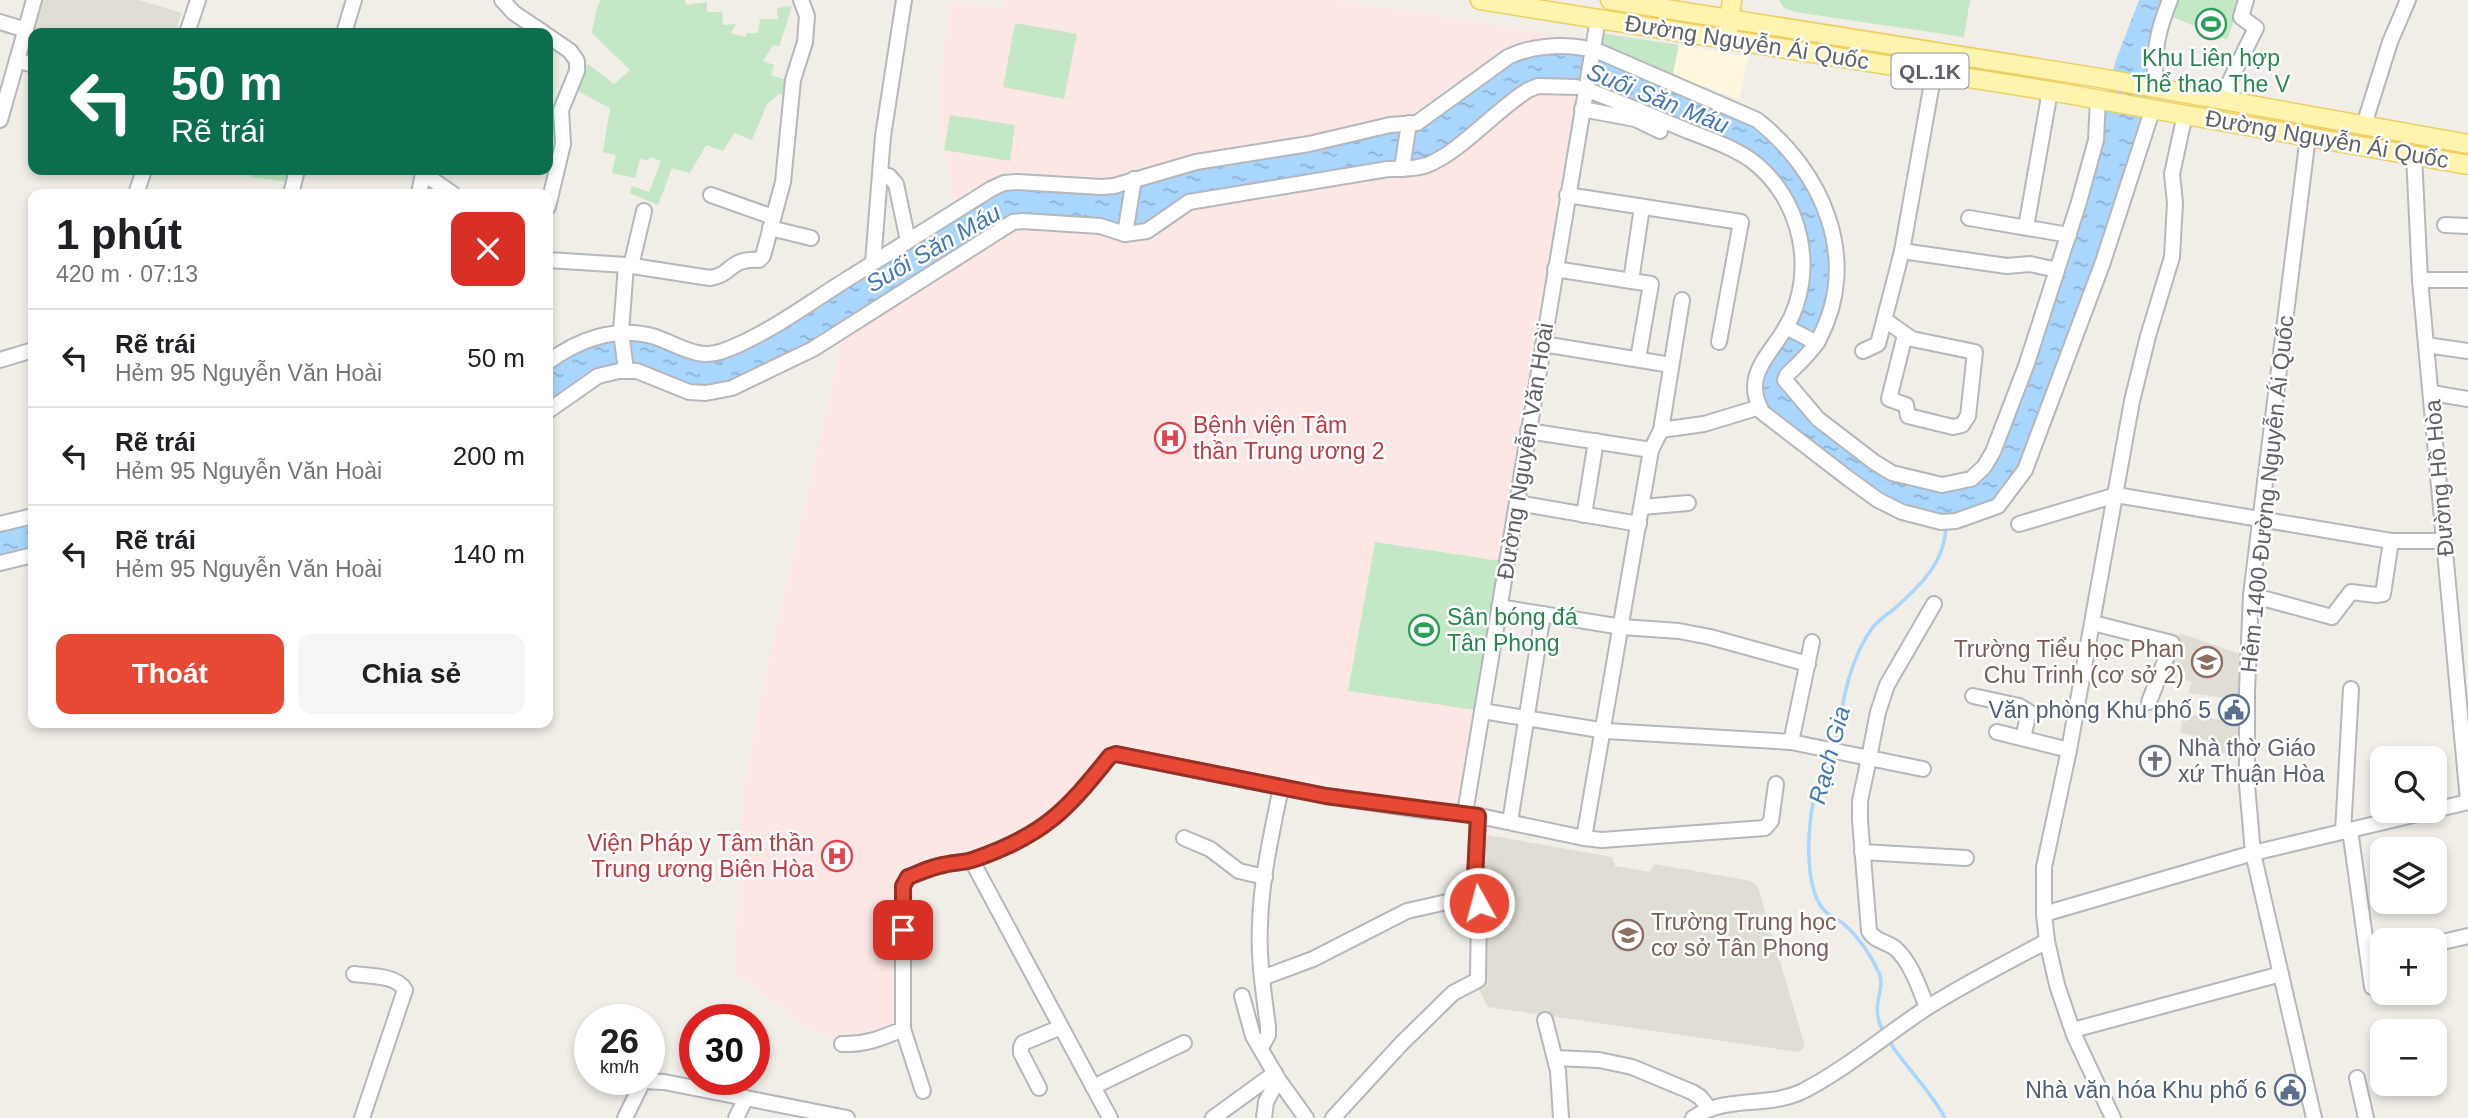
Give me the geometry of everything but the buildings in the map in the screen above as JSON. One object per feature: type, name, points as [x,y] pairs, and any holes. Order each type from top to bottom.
[{"type":"main road","name":"Đường Nguyễn Ái Quốc","points":[[1480,0],[2050,90],[2468,165]]},
{"type":"main road","name":"Đường Nguyễn Ái Quốc","points":[[1610,0],[2156,87],[2468,144]]},
{"type":"main road","points":[[1727,38],[1732,0]]},
{"type":"main road","points":[[2308,136],[2312,115]]},
{"type":"street","points":[[0,120],[34,0]]},
{"type":"street","points":[[189,28],[198,0]]},
{"type":"street","points":[[346,28],[354,0]]},
{"type":"street","points":[[502,0],[514,13],[537,28]]},
{"type":"street","points":[[553,260],[628,265],[710,278],[720,277],[737,262],[760,260],[783,182],[793,80],[807,27],[807,16],[801,0]]},
{"type":"street","points":[[873,263],[883,136],[904,0]]},
{"type":"street","points":[[2156,87],[2154,54],[2163,16],[2170,0]]},
{"type":"street","points":[[2221,99],[2256,29],[2241,17],[2246,0]]},
{"type":"street","points":[[2364,125],[2390,41],[2408,0]]},
{"type":"street","points":[[1589,49],[1598,19]]},
{"type":"street","points":[[0,22],[26,30]]},
{"type":"street","points":[[552,189],[564,136],[561,110],[577,71],[577,61],[570,51],[553,39]]},
{"type":"street","points":[[553,359],[575,345],[621,332],[652,336],[696,354],[722,351],[795,313],[991,189],[1004,184],[1017,182],[1102,187],[1196,162],[1417,123],[1508,57],[1522,50],[1570,46],[1589,49],[1757,120],[1775,134],[1804,167],[1824,204],[1836,250],[1833,296],[1817,342],[1785,380],[1818,419],[1874,463],[1892,473],[1942,485],[1958,483],[1971,479],[1984,467],[1993,452],[2026,366],[2069,235],[2096,140],[2098,99]]},
{"type":"street","name":"Đường Nguyễn Văn Hoài","points":[[1332,1118],[1453,993],[1478,979],[1478,895],[1472,815],[1482,711],[1582,109],[1580,88],[1589,49]]},
{"type":"street","points":[[17,60],[28,63]]},
{"type":"street","points":[[1863,351],[1877,345],[1885,320],[1902,251],[1934,72]]},
{"type":"street","points":[[553,408],[598,376],[626,370],[637,371],[689,392],[706,393],[732,388],[813,349],[1013,222],[1100,226],[1125,234],[1147,232],[1189,202],[1428,164],[1452,149],[1528,90],[1538,86],[1580,88],[1723,145],[1748,159],[1770,180],[1792,212],[1802,248],[1803,270],[1801,289],[1786,327],[1758,369],[1756,400],[1762,412],[1878,500],[1902,512],[1948,521],[1998,506],[2025,470],[2103,262],[2153,108]]},
{"type":"street","points":[[2026,227],[2050,90]]},
{"type":"street","points":[[1582,109],[1635,119],[1660,131]]},
{"type":"street","points":[[2113,1118],[2073,1030],[2057,985],[2044,914],[2045,856],[2069,750],[2138,375],[2172,257],[2175,203],[2172,174],[2185,114]]},
{"type":"street","points":[[1402,169],[1409,123]]},
{"type":"street","name":"Hẻm 1400 Đường Nguyễn Ái Quốc","points":[[2308,136],[2251,595],[2247,785],[2253,853],[2315,1118]]},
{"type":"street","name":"Đường Hồ Hòa","points":[[2414,155],[2420,280],[2444,541],[2462,648],[2468,802]]},
{"type":"street","points":[[880,174],[889,176],[896,184],[908,241]]},
{"type":"street","points":[[427,175],[446,189]]},
{"type":"street","points":[[1125,234],[1134,179]]},
{"type":"street","points":[[711,195],[811,238]]},
{"type":"street","points":[[1567,195],[1741,222],[1719,342]]},
{"type":"street","points":[[1631,281],[1642,206]]},
{"type":"street","points":[[626,370],[621,332],[628,265],[644,211]]},
{"type":"street","points":[[1969,218],[2069,235]]},
{"type":"street","points":[[2445,225],[2468,226]]},
{"type":"street","points":[[1902,251],[2007,266],[2026,263],[2057,270]]},
{"type":"street","points":[[1555,269],[1651,284],[1638,359]]},
{"type":"street","points":[[2420,280],[2468,280]]},
{"type":"street","points":[[1584,838],[1651,450],[1661,430],[1682,300]]},
{"type":"street","points":[[1885,320],[1905,335],[1975,352],[1968,416],[1962,425],[1953,427],[1908,416],[1906,405],[1889,399],[1905,335]]},
{"type":"street","points":[[1786,327],[1817,342]]},
{"type":"street","points":[[1543,344],[1671,365]]},
{"type":"street","points":[[2426,345],[2468,351]]},
{"type":"street","points":[[0,360],[28,352]]},
{"type":"street","points":[[2432,393],[2468,399]]},
{"type":"street","points":[[1661,430],[1704,424],[1760,407]]},
{"type":"street","points":[[1528,431],[1651,450]]},
{"type":"street","points":[[1584,515],[1596,441]]},
{"type":"street","points":[[2020,524],[2116,495],[2391,541],[2444,541]]},
{"type":"street","points":[[1517,503],[1639,524]]},
{"type":"street","points":[[1642,507],[1688,503]]},
{"type":"street","points":[[0,524],[28,517]]},
{"type":"street","points":[[2251,595],[2332,617],[2351,592],[2383,594],[2391,541]]},
{"type":"street","points":[[0,563],[28,556]]},
{"type":"street","points":[[1927,1007],[1904,959],[1891,946],[1874,939],[1869,931],[1860,800],[1878,712],[1887,685],[1934,604]]},
{"type":"street","points":[[1499,607],[1622,627],[1679,631],[1808,664]]},
{"type":"street","points":[[1510,822],[1543,614]]},
{"type":"street","points":[[2092,624],[2172,643],[2149,702]]},
{"type":"street","points":[[1791,742],[1812,642]]},
{"type":"street","points":[[2351,689],[2346,831],[2370,975]]},
{"type":"street","points":[[1973,696],[2019,706],[2029,712],[2023,738]]},
{"type":"street","points":[[1482,711],[1604,730],[1791,742],[1923,769]]},
{"type":"street","points":[[1997,733],[2069,750]]},
{"type":"street","points":[[923,1091],[903,1028],[905,881],[908,877],[941,865],[972,860],[1024,839],[1046,826],[1077,797],[1110,756],[1116,754],[1281,787],[1429,811],[1472,815],[1602,840],[1765,828],[1771,821],[1776,784]]},
{"type":"street","points":[[1261,1048],[1268,1035],[1268,1027],[1259,926],[1281,787]]},
{"type":"street","points":[[2044,914],[2253,853],[2468,802]]},
{"type":"street","points":[[1184,838],[1210,849],[1239,871],[1265,877]]},
{"type":"street","points":[[1862,852],[1966,858]]},
{"type":"street","points":[[972,860],[1110,1118]]},
{"type":"street","points":[[1262,978],[1313,960],[1407,911],[1478,895]]},
{"type":"street","points":[[2447,941],[2468,936]]},
{"type":"street","points":[[1693,1118],[1719,1105],[1777,1099],[1798,1093],[1927,1007],[2047,940]]},
{"type":"street","points":[[354,974],[394,980],[405,990],[362,1118]]},
{"type":"street","points":[[2073,1030],[2281,974]]},
{"type":"street","points":[[1242,996],[1253,1036],[1276,1076],[1306,1118]]},
{"type":"street","points":[[1545,1020],[1560,1085],[1561,1118]]},
{"type":"street","points":[[1039,1088],[1021,1053],[1021,1046],[1061,1027]]},
{"type":"street","points":[[842,1044],[872,1042],[903,1028]]},
{"type":"street","points":[[1093,1087],[1184,1043]]},
{"type":"street","points":[[1555,1058],[1599,1060],[1632,1067],[1692,1092],[1710,1109]]},
{"type":"street","points":[[1213,1118],[1276,1076]]},
{"type":"street","points":[[1264,1118],[1266,1102],[1276,1076]]},
{"type":"street","points":[[2357,1078],[2366,1118]]},
{"type":"street","points":[[625,1118],[643,1081],[664,1082],[847,1118]]},
{"type":"street","points":[[736,1118],[746,1098]]},
{"type":"shaded area","points":[[39,0],[139,0],[182,13],[177,28],[30,28]]},
{"type":"shaded area","name":"Bệnh viện Tâm thần Trung ương 2","points":[[1006,0],[1335,0],[1585,39],[1500,561],[1375,542],[1348,691],[1475,710],[1460,803],[1449,807],[1108,745],[1066,797],[1031,824],[976,849],[939,855],[900,871],[895,880],[892,899],[896,1026],[886,1032],[845,1041],[807,1028],[735,973],[742,799],[761,695],[844,334],[953,207],[947,160],[940,134],[941,71],[951,1],[1004,9]]},
{"type":"shaded area","points":[[1679,45],[1748,57],[1739,100],[1716,90],[1672,78]]},
{"type":"shaded area","name":"Trường Tiểu học Phan Chu Trinh (cơ sở 2)","points":[[2180,633],[2245,656],[2242,700],[2188,693],[2192,682],[2165,673]]},
{"type":"shaded area","points":[[2184,713],[2241,724],[2239,757],[2220,753],[2219,744],[2180,732]]},
{"type":"shaded area","name":"Trường Trung học cơ sở Tân Phong","points":[[1488,835],[1612,857],[1615,866],[1650,872],[1655,864],[1751,881],[1758,887],[1805,1046],[1799,1052],[1488,1007],[1476,984],[1482,981],[1484,890],[1478,884],[1480,840]]},
{"type":"green space","points":[[601,0],[685,0],[686,5],[707,2],[707,12],[722,12],[723,25],[736,24],[731,33],[745,37],[747,33],[758,33],[760,19],[778,19],[777,8],[792,6],[779,47],[773,45],[763,61],[774,65],[771,75],[788,81],[787,96],[779,94],[767,104],[752,140],[734,133],[723,151],[706,145],[690,173],[672,168],[658,205],[630,193],[632,186],[649,192],[661,161],[650,157],[648,160],[640,159],[635,178],[612,173],[616,155],[603,152],[610,108],[574,89],[581,72],[588,64],[614,84],[630,70],[591,32]]},
{"type":"green space","points":[[1779,0],[1970,0],[1964,37],[1795,12],[1784,8]]},
{"type":"green space","name":"Khu Liên hợp Thể thao The V","points":[[2174,0],[2241,0],[2227,40],[2168,15]]},
{"type":"green space","points":[[1015,23],[1077,34],[1064,99],[1003,87]]},
{"type":"green space","points":[[1600,33],[1679,45],[1672,78],[1597,47]]},
{"type":"green space","points":[[950,115],[1015,125],[1010,161],[944,150]]},
{"type":"green space","points":[[250,175],[291,175],[289,182]]},
{"type":"green space","name":"Sân bóng đá Tân Phong","points":[[1375,542],[1500,561],[1475,710],[1348,691]]},
{"type":"water","name":"Suối Săn Máu","points":[[2139,0],[2165,0],[2150,52],[2147,107],[2104,245],[2021,469],[1996,502],[1955,516],[1923,513],[1881,498],[1766,409],[1759,385],[1777,347],[1806,249],[1757,160],[1577,82],[1537,82],[1426,161],[1189,198],[1146,227],[1134,229],[1020,217],[810,347],[731,384],[690,388],[637,367],[553,404],[553,364],[578,348],[626,336],[713,357],[1005,187],[1102,192],[1196,166],[1391,129],[1418,127],[1524,54],[1583,52],[1755,124],[1801,170],[1820,207],[1832,251],[1829,290],[1816,337],[1784,372],[1815,422],[1923,486],[1988,469],[2102,113],[2116,60]]},
{"type":"water","points":[[28,521],[28,551],[0,558],[0,529]]},
{"type":"waterway","name":"Rạch Gia","points":[[1836,745],[1847,684],[1864,640],[1875,625],[1929,573],[1941,552],[1946,526]]},
{"type":"waterway","name":"Rạch Gia","points":[[1832,756],[1812,808],[1809,840],[1811,875],[1819,903],[1827,913],[1855,935],[1879,973],[1881,986],[1877,1007],[1885,1034]]},
{"type":"waterway","name":"Rạch Gia","points":[[1889,1041],[1945,1118]]},
{"type":"place","name":"Khu Liên hợp Thể thao The V","points":[[2211,24]]},
{"type":"place","name":"Bệnh viện Tâm thần Trung ương 2","points":[[1170,438]]},
{"type":"place","name":"Sân bóng đá Tân Phong","points":[[1424,630]]},
{"type":"place","name":"Trường Tiểu học Phan Chu Trinh (cơ sở 2)","points":[[2207,662]]},
{"type":"place","name":"Văn phòng Khu phố 5","points":[[2234,710]]},
{"type":"place","name":"Nhà thờ Giáo xứ Thuận Hòa","points":[[2155,761]]},
{"type":"place","name":"Viện Pháp y Tâm thần Trung ương Biên Hòa","points":[[837,856]]},
{"type":"place","name":"Trường Trung học cơ sở Tân Phong","points":[[1628,935]]},
{"type":"place","name":"Nhà văn hóa Khu phố 6","points":[[2290,1090]]},
{"type":"route","points":[[903,930],[903,886],[908,877],[941,865],[972,860],[1024,839],[1046,826],[1077,797],[1110,756],[1116,754],[1326,796],[1478,816],[1475,878],[1479,903]]}]
